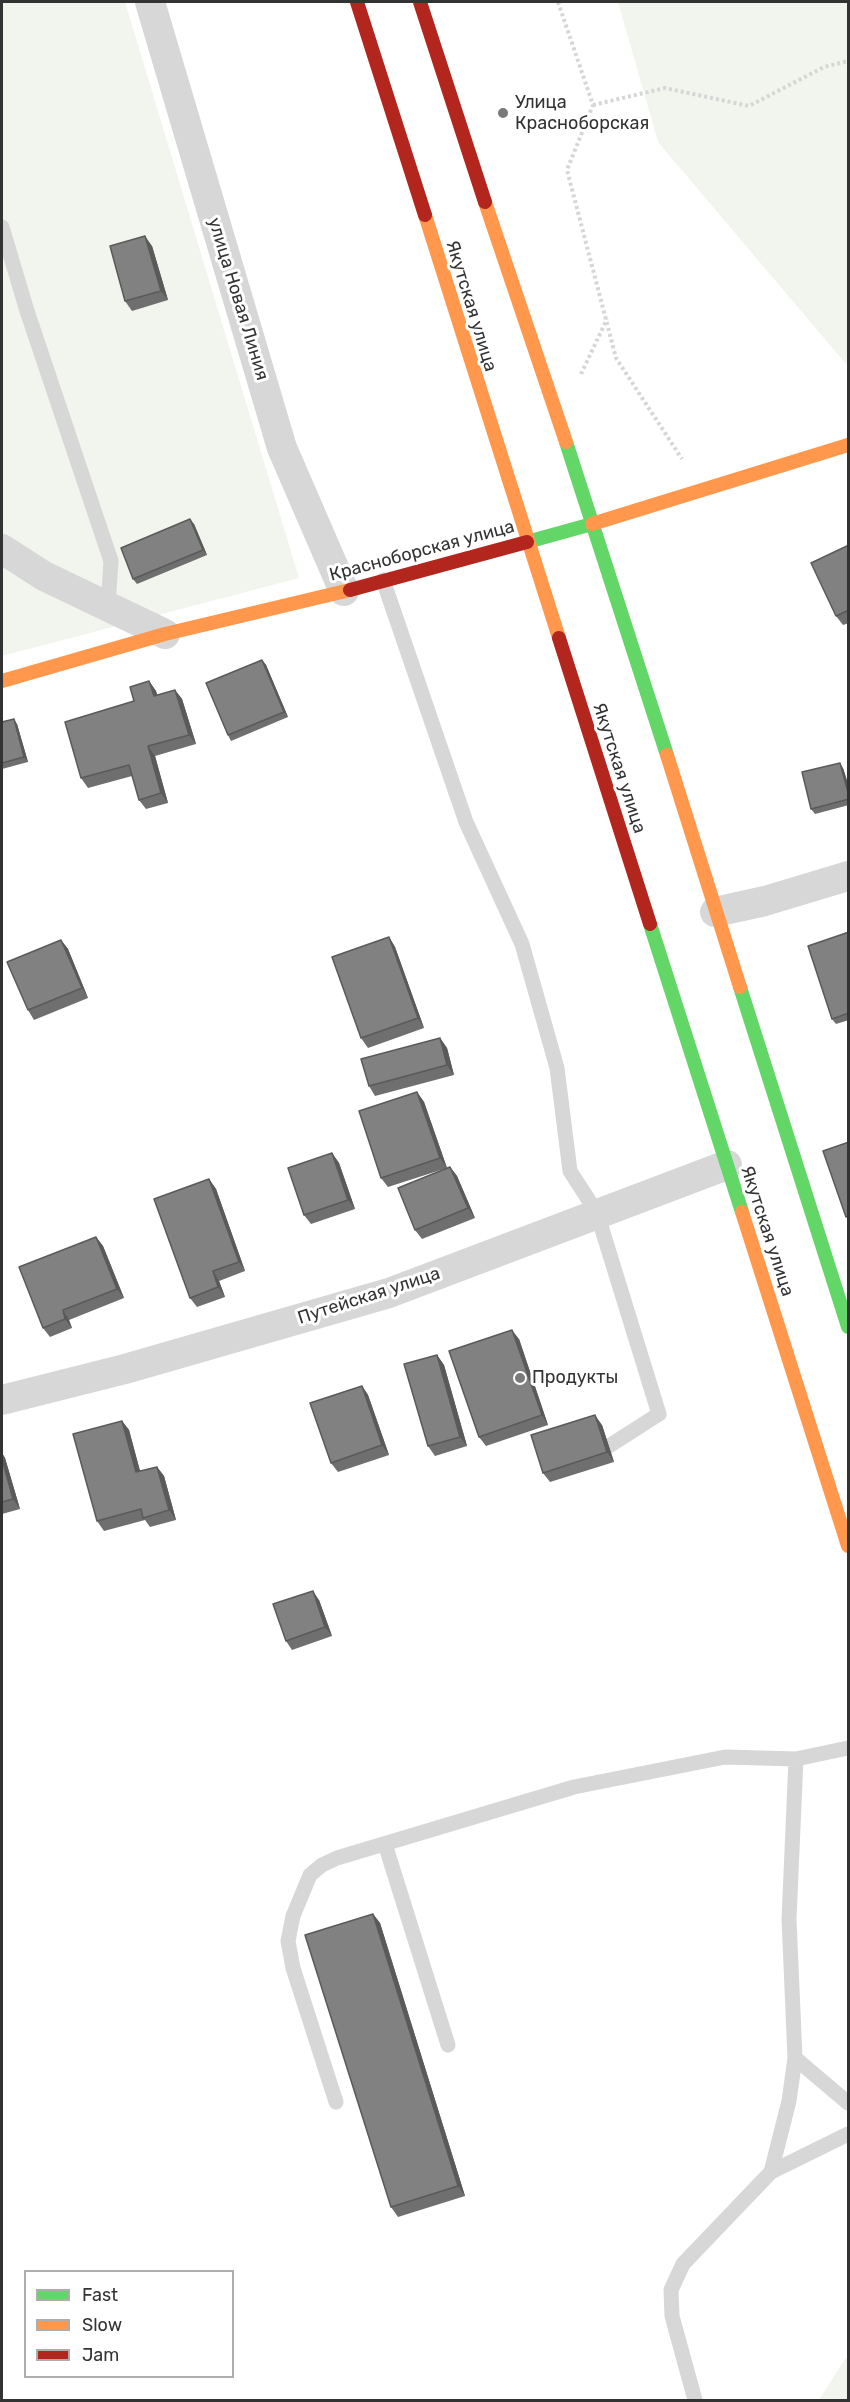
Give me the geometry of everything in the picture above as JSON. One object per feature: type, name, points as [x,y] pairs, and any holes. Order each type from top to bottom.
[{"type":"main road","name":"Якутская улица","points":[[357,2],[527,542],[849,1546]]},
{"type":"main road","points":[[420,2],[592,524],[715,912],[842,1285],[849,1327]]},
{"type":"main road","name":"Красноборская улица","points":[[2,681],[165,634],[344,591],[592,524],[849,445]]},
{"type":"street","name":"улица Новая Линия","points":[[150,2],[282,448],[344,591]]},
{"type":"street","points":[[2,549],[44,576],[165,634]]},
{"type":"street","points":[[715,912],[765,901],[849,876]]},
{"type":"street","name":"Путейская улица","points":[[2,1400],[125,1369],[389,1293],[727,1165]]},
{"type":"lane","points":[[2,227],[27,311],[111,561],[108,606]]},
{"type":"lane","points":[[383,580],[466,822],[522,944],[557,1068],[570,1171],[597,1213],[659,1414],[609,1446]]},
{"type":"lane","points":[[336,2102],[293,1968],[288,1941],[293,1916],[309,1875],[322,1865],[337,1858],[574,1787],[725,1757],[796,1759],[849,1748]]},
{"type":"lane","points":[[771,2172],[789,2101],[795,2058],[789,1919],[796,1759]]},
{"type":"lane","points":[[385,1844],[448,2045]]},
{"type":"lane","points":[[795,2058],[849,2103]]},
{"type":"lane","points":[[695,2400],[672,2316],[670,2290],[683,2264],[771,2172],[849,2134]]},
{"type":"path","points":[[558,2],[593,105],[567,170],[616,358],[702,490]]},
{"type":"path","points":[[593,105],[665,88],[750,106],[824,67],[849,61]]},
{"type":"path","points":[[577,383],[607,319]]},
{"type":"shaded area","points":[[2,2],[125,2],[299,578],[2,656]]},
{"type":"shaded area","points":[[618,2],[848,2],[848,363],[846,364],[658,142]]},
{"type":"shaded area","points":[[848,2357],[848,2400],[819,2400],[845,2359]]},
{"type":"building","points":[[145,236],[161,291],[125,301],[110,246]]},
{"type":"building","points":[[190,519],[203,550],[133,579],[121,548]]},
{"type":"building","points":[[849,545],[849,610],[836,616],[811,563]]},
{"type":"building","points":[[262,660],[284,712],[228,735],[206,683]]},
{"type":"building","points":[[149,681],[154,696],[175,690],[189,735],[148,746],[161,793],[139,800],[129,765],[81,778],[65,722],[134,701],[130,687]]},
{"type":"building","points":[[14,719],[24,757],[2,763],[2,722]]},
{"type":"building","points":[[840,763],[849,799],[811,809],[802,772]]},
{"type":"building","points":[[849,932],[849,1013],[832,1019],[808,946]]},
{"type":"building","points":[[389,937],[418,1018],[361,1038],[332,957]]},
{"type":"building","points":[[61,940],[82,988],[28,1010],[7,962]]},
{"type":"building","points":[[440,1038],[447,1065],[369,1086],[361,1059]]},
{"type":"building","points":[[417,1092],[440,1158],[381,1178],[359,1111]]},
{"type":"building","points":[[849,1142],[849,1216],[846,1217],[823,1151]]},
{"type":"building","points":[[332,1153],[348,1200],[304,1215],[288,1168]]},
{"type":"building","points":[[450,1167],[468,1208],[415,1230],[398,1188]]},
{"type":"building","points":[[209,1179],[239,1262],[213,1271],[218,1287],[190,1298],[154,1199]]},
{"type":"building","points":[[96,1237],[117,1289],[63,1310],[65,1319],[43,1328],[19,1267]]},
{"type":"building","points":[[512,1330],[542,1415],[479,1437],[449,1351]]},
{"type":"building","points":[[437,1355],[460,1437],[428,1446],[404,1364]]},
{"type":"building","points":[[362,1386],[382,1445],[331,1463],[310,1403]]},
{"type":"building","points":[[595,1415],[607,1452],[543,1473],[531,1435]]},
{"type":"building","points":[[122,1421],[136,1472],[157,1467],[169,1510],[143,1518],[141,1509],[97,1521],[73,1434]]},
{"type":"building","points":[[2,1459],[13,1499],[2,1502]]},
{"type":"building","points":[[313,1591],[325,1627],[286,1641],[273,1604]]},
{"type":"building","points":[[373,1914],[458,2186],[391,2207],[305,1935]]},
{"type":"traffic: fast","points":[[566,442],[667,755]]},
{"type":"traffic: fast","points":[[527,542],[592,524]]},
{"type":"traffic: fast","points":[[650,924],[742,1212]]},
{"type":"traffic: fast","points":[[740,987],[848,1327]]},
{"type":"traffic: slow","points":[[485,202],[566,442]]},
{"type":"traffic: slow","points":[[425,215],[559,638]]},
{"type":"traffic: slow","points":[[592,524],[848,445]]},
{"type":"traffic: slow","points":[[2,681],[165,634],[350,590]]},
{"type":"traffic: slow","points":[[667,755],[740,987]]},
{"type":"traffic: slow","points":[[742,1212],[848,1546]]},
{"type":"traffic: jam","points":[[357,2],[425,215]]},
{"type":"traffic: jam","points":[[420,2],[485,202]]},
{"type":"traffic: jam","points":[[350,590],[527,542]]},
{"type":"traffic: jam","points":[[559,638],[650,924]]},
{"type":"place","name":"Улица Красноборская","points":[[503,113]]},
{"type":"place","name":"Продукты","points":[[520,1378]]}]
